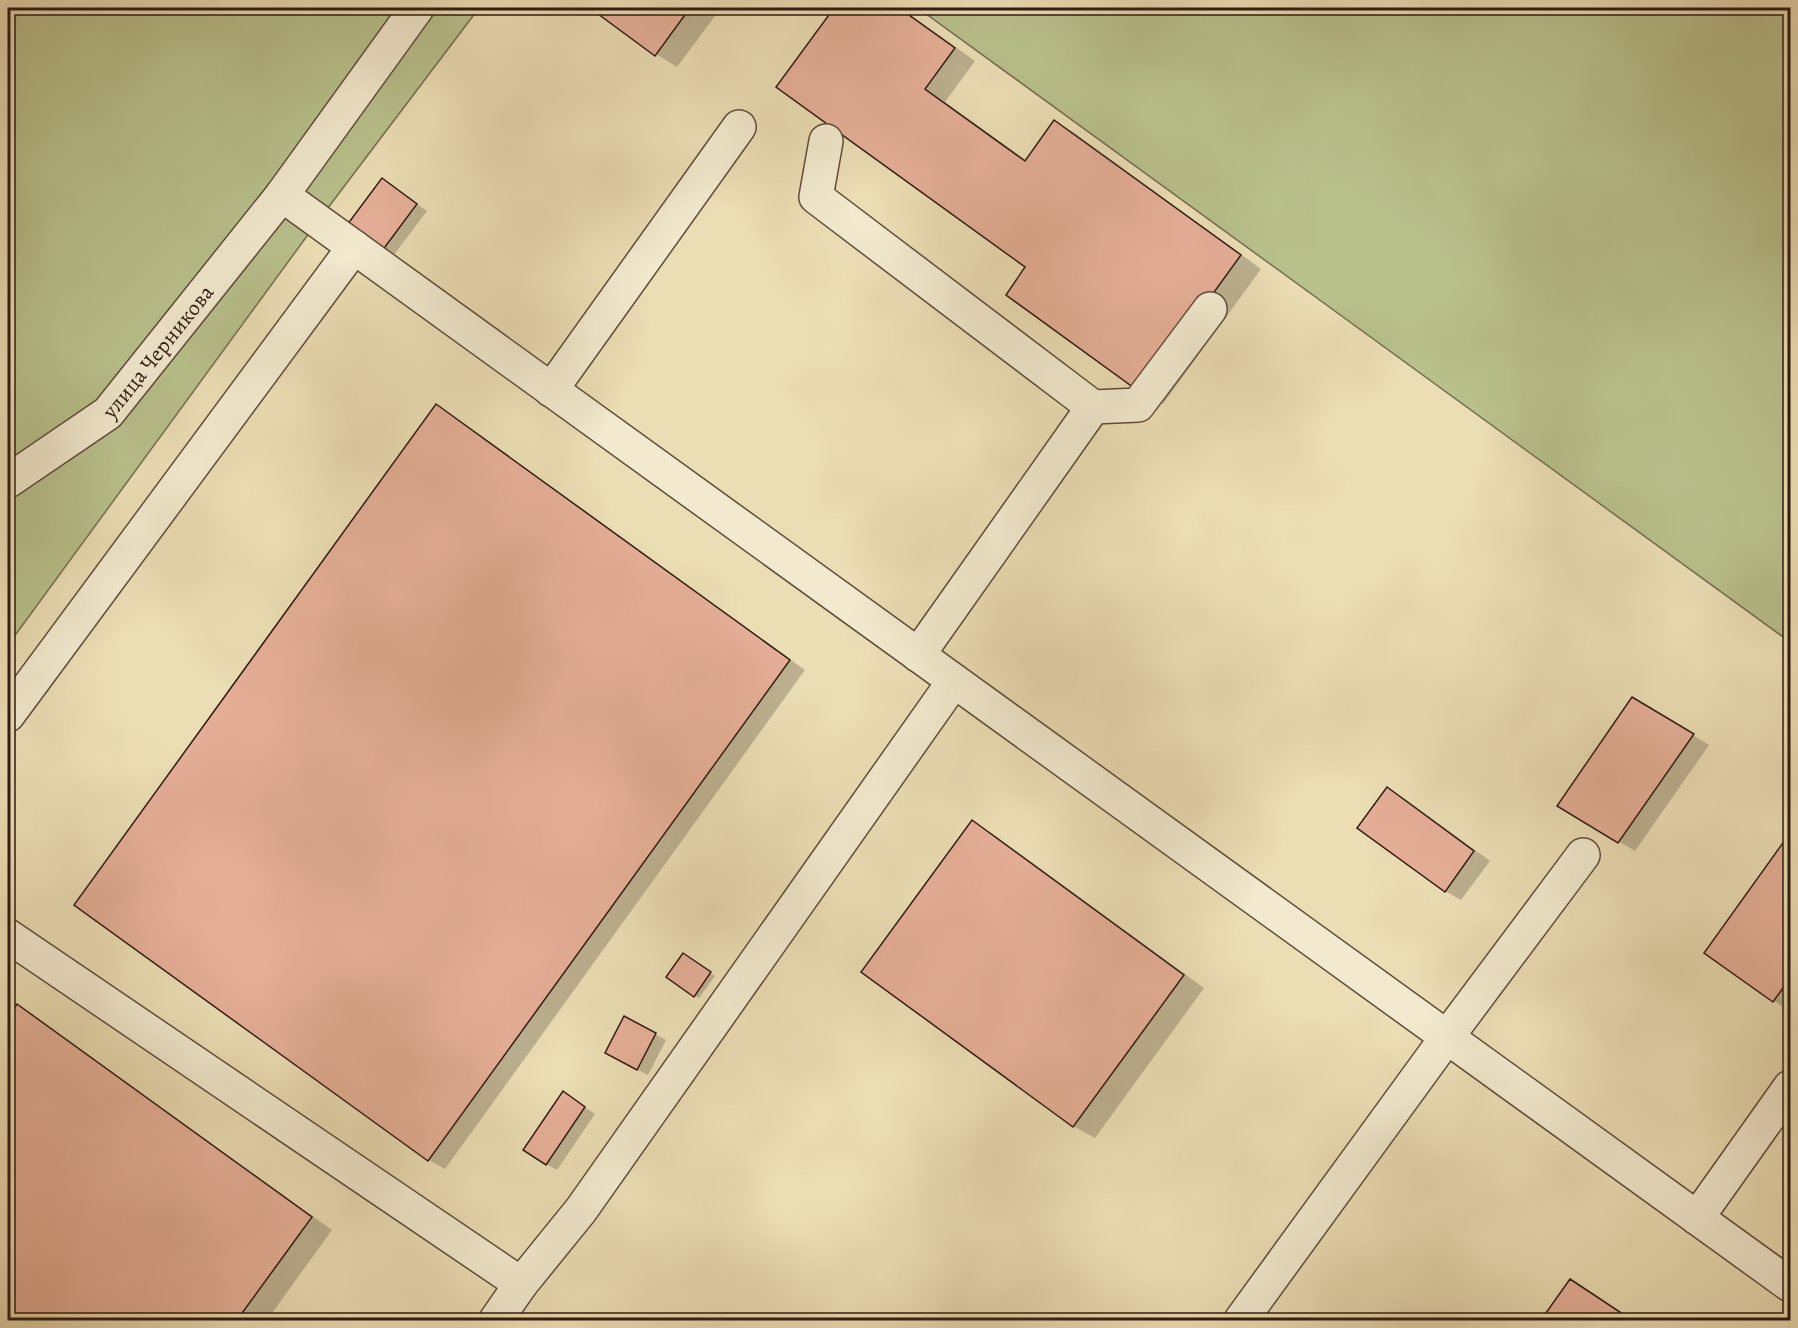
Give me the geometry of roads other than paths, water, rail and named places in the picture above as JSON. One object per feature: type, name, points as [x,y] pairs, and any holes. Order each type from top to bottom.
[{"type":"street","name":"улица Черникова","points":[[8,481],[108,413],[282,195],[417,8]]},
{"type":"street","points":[[551,390],[739,127]]},
{"type":"street","points":[[826,141],[816,196],[1093,407],[1138,405],[1210,309]]},
{"type":"street","points":[[282,195],[1791,1285]]},
{"type":"street","points":[[8,715],[354,247]]},
{"type":"street","points":[[918,655],[1093,407]]},
{"type":"street","points":[[496,1320],[521,1284],[580,1210],[954,681]]},
{"type":"street","points":[[1241,1320],[1583,855]]},
{"type":"street","points":[[8,936],[521,1284]]},
{"type":"street","points":[[1697,1218],[1791,1087]]}]
